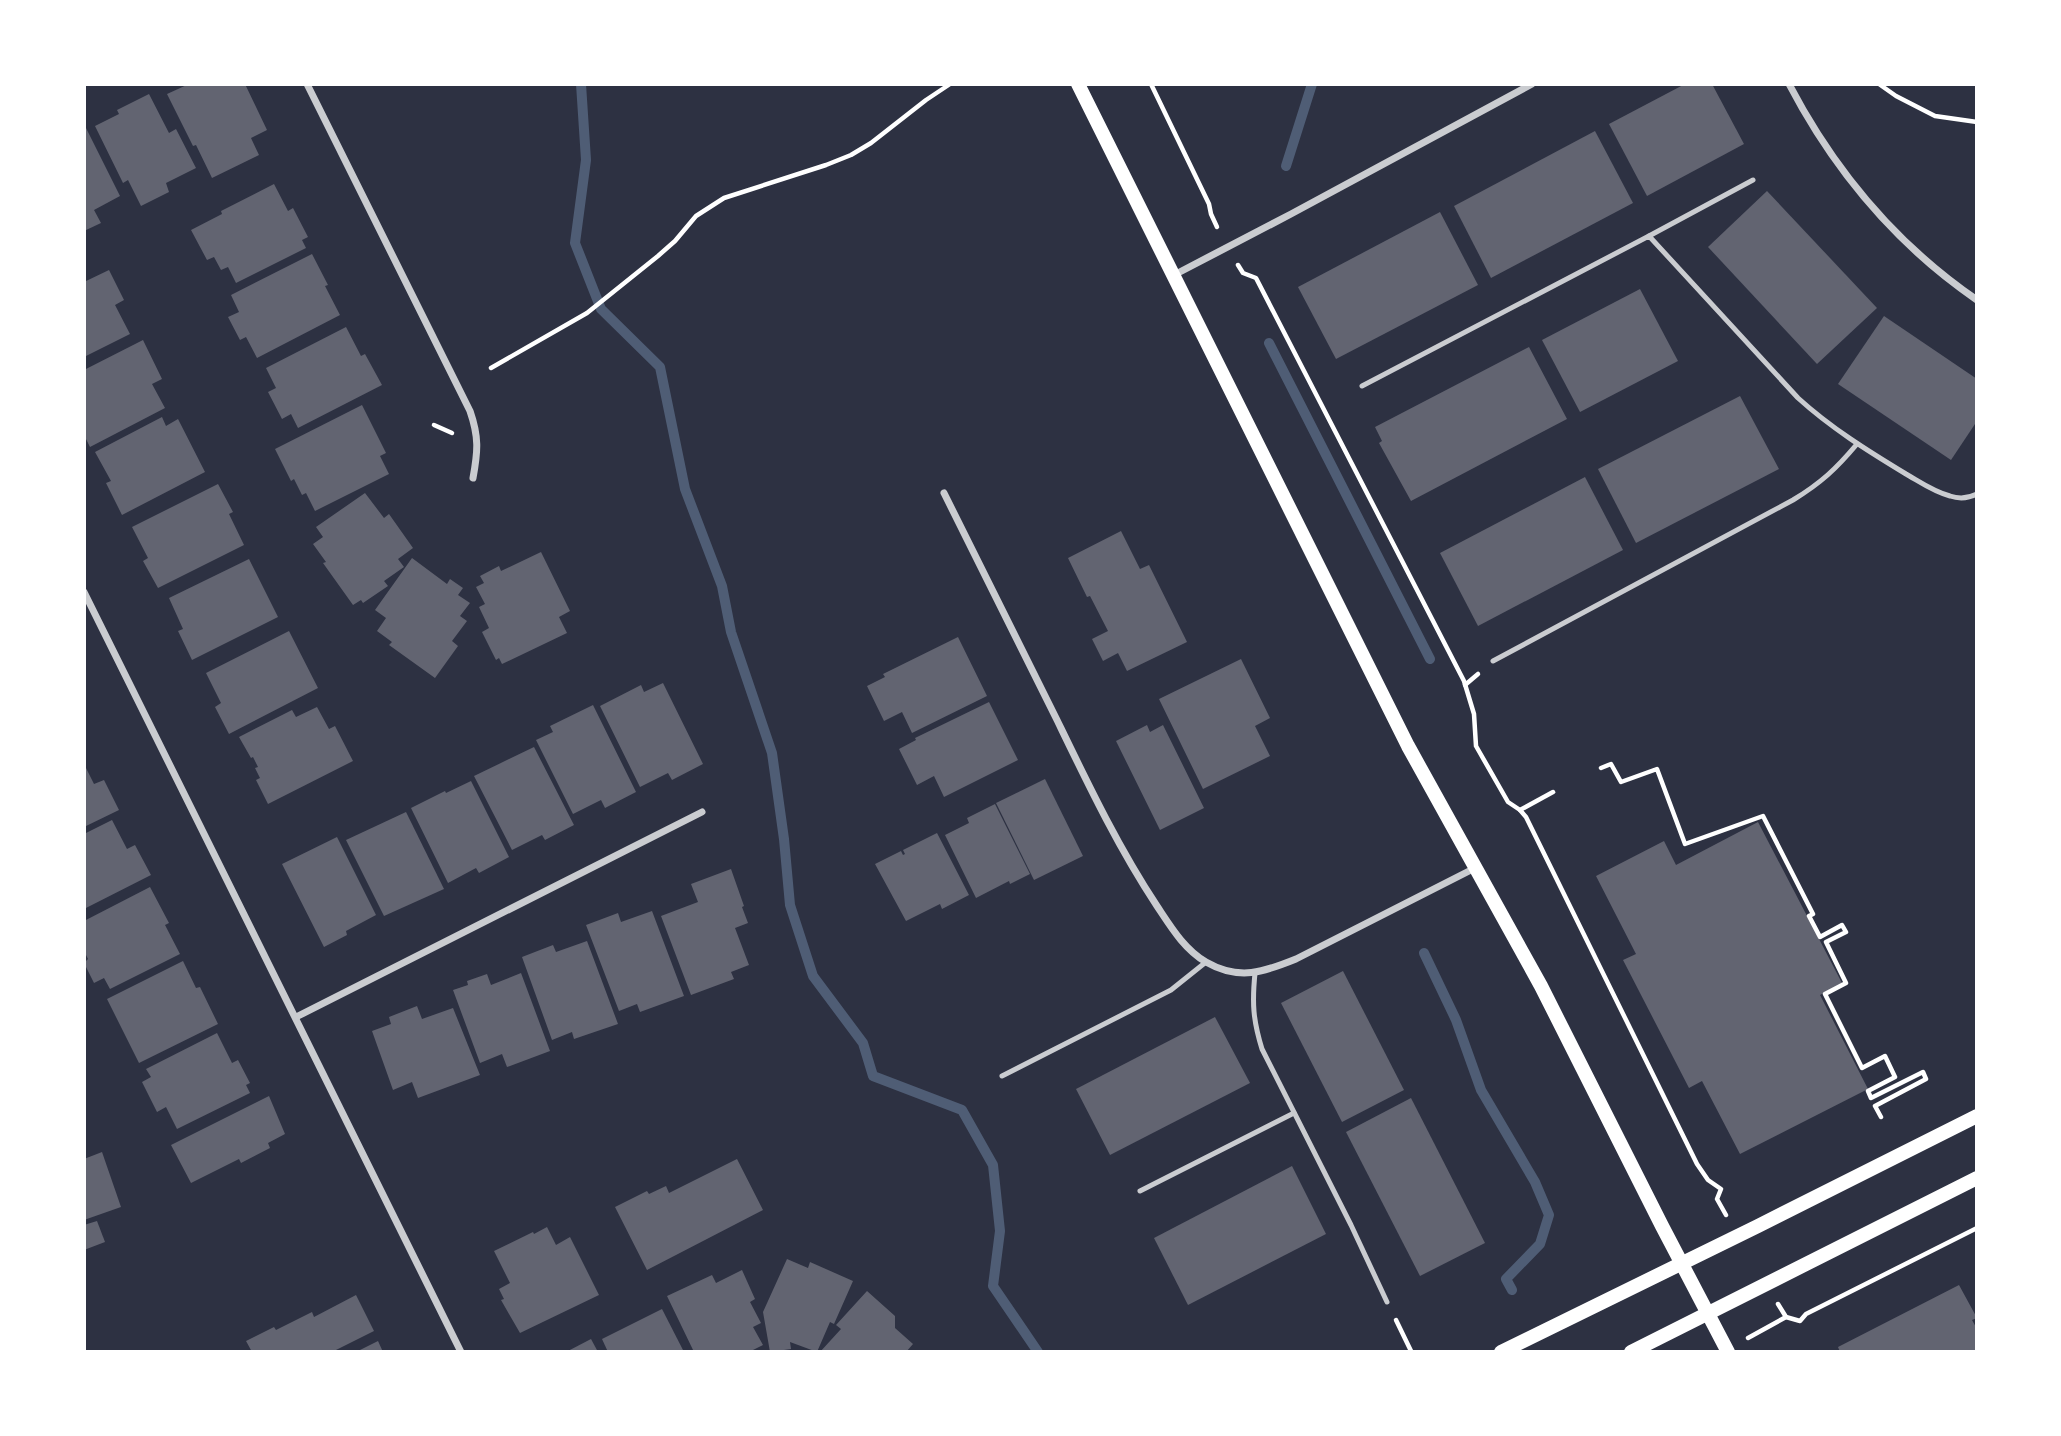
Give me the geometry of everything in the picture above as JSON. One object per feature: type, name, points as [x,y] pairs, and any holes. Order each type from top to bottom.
[{"type":"main road","points":[[1078,84],[1408,746],[1565,1032],[1727,1351]]},
{"type":"main road","points":[[1501,1352],[1977,1116]]},
{"type":"main road","points":[[1631,1352],[1977,1178]]},
{"type":"street","points":[[307,84],[470,411],[478,445],[474,478]]},
{"type":"street","points":[[1174,275],[1532,84]]},
{"type":"street","points":[[1789,84],[1840,167],[1883,219],[1977,300]]},
{"type":"street","points":[[944,493],[1122,851],[1172,929],[1192,952],[1206,962],[1237,973],[1255,973],[1296,958],[1476,868]]},
{"type":"street","points":[[84,592],[461,1352]]},
{"type":"street","points":[[296,1017],[702,812]]},
{"type":"lane","points":[[1362,386],[1753,180]]},
{"type":"lane","points":[[1649,236],[1815,414],[1857,444],[1934,490],[1951,497],[1977,494]]},
{"type":"lane","points":[[1493,661],[1815,487],[1833,472],[1857,444]]},
{"type":"lane","points":[[1002,1076],[1171,990],[1206,962]]},
{"type":"lane","points":[[1255,973],[1254,1023],[1262,1049],[1387,1302]]},
{"type":"lane","points":[[1140,1191],[1294,1113]]},
{"type":"path","points":[[491,368],[536,344],[593,308],[666,249],[696,216],[709,206],[723,198],[851,155],[950,84]]},
{"type":"path","points":[[1151,84],[1209,204],[1211,214]]},
{"type":"path","points":[[1880,84],[1896,96],[1935,116],[1977,122]]},
{"type":"path","points":[[1243,273],[1256,278],[1464,681],[1474,714],[1476,746],[1508,802],[1520,810],[1530,825],[1697,1164],[1707,1180],[1721,1189],[1717,1199]]},
{"type":"path","points":[[1601,768],[1611,764],[1621,782],[1657,769],[1685,844],[1763,816],[1813,914],[1809,916],[1820,937],[1842,925],[1846,932],[1826,942],[1846,983],[1825,993],[1861,1068],[1885,1056],[1895,1077],[1868,1091],[1871,1098],[1923,1072],[1926,1079],[1875,1106],[1881,1117]]},
{"type":"path","points":[[1520,810],[1553,792]]},
{"type":"path","points":[[1727,1351],[1786,1317],[1800,1321],[1806,1314],[1977,1228]]},
{"type":"path","points":[[1387,1302],[1411,1351]]},
{"type":"building","points":[[189,84],[245,84],[267,130],[251,138],[259,155],[212,178],[167,94]]},
{"type":"building","points":[[1685,84],[1712,84],[1744,144],[1647,196],[1609,124]]},
{"type":"building","points":[[149,94],[169,133],[176,129],[196,168],[166,183],[169,192],[141,206],[128,180],[123,183],[95,126],[119,114],[117,110]]},
{"type":"building","points":[[84,124],[120,196],[94,210],[101,223],[84,231]]},
{"type":"building","points":[[1595,131],[1633,203],[1491,278],[1454,206]]},
{"type":"building","points":[[274,184],[288,211],[293,208],[308,237],[302,240],[306,248],[236,283],[228,267],[221,270],[214,257],[207,260],[191,230]]},
{"type":"building","points":[[1767,191],[1877,308],[1817,364],[1708,247]]},
{"type":"building","points":[[1440,212],[1478,285],[1336,359],[1298,287]]},
{"type":"building","points":[[312,254],[340,315],[257,358],[246,337],[240,340],[228,317],[239,312],[231,295]]},
{"type":"building","points":[[109,270],[124,300],[115,305],[130,334],[84,357],[84,282]]},
{"type":"building","points":[[1640,289],[1678,361],[1580,412],[1542,340]]},
{"type":"building","points":[[1884,316],[1977,379],[1977,421],[1951,460],[1838,384]]},
{"type":"building","points":[[346,327],[361,356],[365,354],[382,385],[298,428],[291,414],[282,419],[268,392],[276,388],[266,368]]},
{"type":"building","points":[[143,340],[162,379],[152,384],[165,408],[90,447],[84,435],[84,370]]},
{"type":"building","points":[[1529,347],[1567,419],[1411,501],[1379,443],[1382,441],[1375,427]]},
{"type":"building","points":[[1740,396],[1779,469],[1636,543],[1598,469]]},
{"type":"building","points":[[362,405],[386,453],[380,456],[389,474],[315,511],[306,493],[302,495],[294,479],[291,481],[275,449]]},
{"type":"building","points":[[162,417],[166,426],[178,419],[205,472],[122,515],[106,483],[111,481],[95,452]]},
{"type":"building","points":[[1585,477],[1623,550],[1478,626],[1440,553]]},
{"type":"building","points":[[218,484],[233,512],[229,514],[244,545],[158,588],[143,561],[148,558],[132,527]]},
{"type":"building","points":[[365,493],[384,518],[389,514],[413,548],[398,559],[404,567],[384,581],[388,586],[363,603],[361,600],[353,605],[313,544],[323,537],[316,527]]},
{"type":"building","points":[[1121,531],[1140,569],[1149,565],[1187,642],[1127,671],[1118,653],[1103,661],[1092,639],[1108,631],[1068,558]]},
{"type":"building","points":[[541,552],[570,611],[559,617],[567,633],[502,664],[499,658],[496,660],[482,632],[489,628],[479,607],[485,604],[476,587],[484,583],[480,576],[499,566],[501,571]]},
{"type":"building","points":[[412,558],[447,584],[450,579],[463,588],[458,595],[470,603],[460,616],[467,621],[452,641],[458,646],[435,678],[389,645],[392,642],[377,631],[386,618],[375,610]]},
{"type":"building","points":[[249,559],[278,617],[192,660],[178,631],[183,629],[169,598]]},
{"type":"building","points":[[289,631],[318,688],[229,734],[215,707],[221,703],[206,673]]},
{"type":"building","points":[[958,637],[987,696],[912,733],[902,712],[884,721],[867,686],[885,677],[883,674]]},
{"type":"building","points":[[1241,659],[1270,718],[1255,726],[1270,756],[1203,789],[1159,699]]},
{"type":"building","points":[[663,683],[703,764],[672,780],[668,773],[640,787],[600,706],[641,685],[644,692]]},
{"type":"building","points":[[989,702],[1018,760],[944,797],[934,776],[917,785],[899,749],[916,740],[915,738]]},
{"type":"building","points":[[593,705],[636,792],[605,808],[601,800],[573,814],[536,740],[553,732],[550,726]]},
{"type":"building","points":[[317,707],[329,729],[335,726],[353,761],[268,804],[256,780],[260,778],[255,768],[258,767],[239,737],[292,710],[296,717]]},
{"type":"building","points":[[1147,725],[1150,732],[1163,725],[1204,808],[1160,830],[1116,741]]},
{"type":"building","points":[[534,747],[574,825],[545,840],[542,835],[512,850],[474,776]]},
{"type":"building","points":[[84,764],[94,784],[104,780],[119,810],[84,827]]},
{"type":"building","points":[[1045,779],[1083,856],[1034,880],[996,803]]},
{"type":"building","points":[[471,781],[509,857],[479,873],[476,868],[448,883],[411,808]]},
{"type":"building","points":[[995,804],[1030,874],[1010,884],[1009,881],[976,898],[945,835],[969,823],[967,818]]},
{"type":"building","points":[[406,812],[444,889],[384,916],[346,840]]},
{"type":"building","points":[[112,820],[127,849],[135,845],[151,875],[84,909],[84,834]]},
{"type":"building","points":[[1758,822],[1842,983],[1820,995],[1868,1089],[1740,1154],[1702,1081],[1689,1088],[1623,960],[1636,954],[1596,876],[1664,841],[1676,865]]},
{"type":"building","points":[[937,833],[969,895],[942,909],[940,904],[906,921],[875,864],[901,851],[905,854],[903,850]]},
{"type":"building","points":[[337,837],[376,915],[324,947],[282,864]]},
{"type":"building","points":[[731,869],[748,923],[735,928],[749,965],[731,972],[734,979],[691,995],[661,916],[698,902],[691,884]]},
{"type":"building","points":[[150,887],[169,923],[165,925],[180,954],[110,989],[104,978],[94,983],[84,963],[88,959],[84,951],[84,921]]},
{"type":"building","points":[[652,911],[684,996],[640,1012],[637,1004],[619,1011],[586,925],[618,913],[621,922]]},
{"type":"building","points":[[587,941],[618,1024],[574,1039],[572,1032],[552,1040],[522,957],[553,945],[556,952]]},
{"type":"building","points":[[183,961],[196,988],[200,987],[218,1024],[139,1063],[107,999]]},
{"type":"building","points":[[1343,971],[1404,1090],[1342,1122],[1281,1003]]},
{"type":"building","points":[[521,973],[550,1051],[507,1067],[502,1054],[480,1063],[453,990],[468,985],[467,981],[487,974],[491,985]]},
{"type":"building","points":[[417,1006],[422,1019],[453,1008],[480,1075],[418,1098],[412,1082],[393,1090],[372,1031],[391,1024],[389,1017]]},
{"type":"building","points":[[1215,1017],[1250,1083],[1110,1155],[1076,1089]]},
{"type":"building","points":[[217,1033],[232,1063],[238,1060],[250,1083],[246,1085],[250,1093],[177,1129],[166,1107],[157,1112],[142,1082],[151,1077],[146,1069]]},
{"type":"building","points":[[269,1096],[285,1134],[268,1143],[270,1148],[241,1163],[239,1159],[191,1183],[171,1145]]},
{"type":"building","points":[[1411,1098],[1485,1243],[1420,1276],[1346,1132]]},
{"type":"building","points":[[102,1152],[121,1207],[84,1220],[84,1159]]},
{"type":"building","points":[[737,1159],[763,1210],[647,1270],[615,1207],[647,1191],[649,1194],[666,1186],[669,1193]]},
{"type":"building","points":[[1292,1166],[1326,1234],[1188,1305],[1154,1238]]},
{"type":"building","points":[[97,1221],[105,1242],[84,1250],[84,1225]]},
{"type":"building","points":[[547,1227],[556,1245],[570,1237],[599,1295],[520,1333],[501,1300],[504,1299],[499,1289],[510,1283],[494,1251]]},
{"type":"building","points":[[787,1259],[808,1268],[810,1262],[853,1281],[834,1324],[830,1322],[817,1352],[790,1342],[791,1349],[770,1352],[763,1312]]},
{"type":"building","points":[[742,1270],[755,1299],[750,1302],[761,1323],[753,1327],[763,1345],[749,1352],[694,1352],[667,1296],[712,1275],[716,1283]]},
{"type":"building","points":[[1959,1285],[1977,1318],[1972,1320],[1977,1329],[1977,1352],[1840,1352],[1838,1347]]},
{"type":"building","points":[[867,1291],[895,1316],[895,1328],[913,1344],[906,1352],[820,1352],[841,1329],[836,1325]]},
{"type":"building","points":[[356,1295],[374,1331],[332,1352],[252,1352],[246,1341],[312,1312],[314,1317]]},
{"type":"building","points":[[662,1309],[684,1352],[608,1352],[602,1339]]},
{"type":"building","points":[[591,1339],[598,1352],[566,1352]]},
{"type":"building","points":[[378,1341],[383,1352],[356,1352]]},
{"type":"waterway","points":[[581,84],[586,160],[575,243],[601,309],[660,367],[685,489],[722,586],[731,632],[772,753],[790,905],[813,976],[863,1043],[873,1076],[962,1110],[993,1165],[1000,1231],[993,1286],[1038,1352]]},
{"type":"waterway","points":[[1286,166],[1312,84]]},
{"type":"waterway","points":[[1269,343],[1430,659]]},
{"type":"waterway","points":[[1424,953],[1456,1020],[1481,1090],[1535,1182],[1549,1215],[1540,1244],[1506,1279],[1512,1290]]}]
